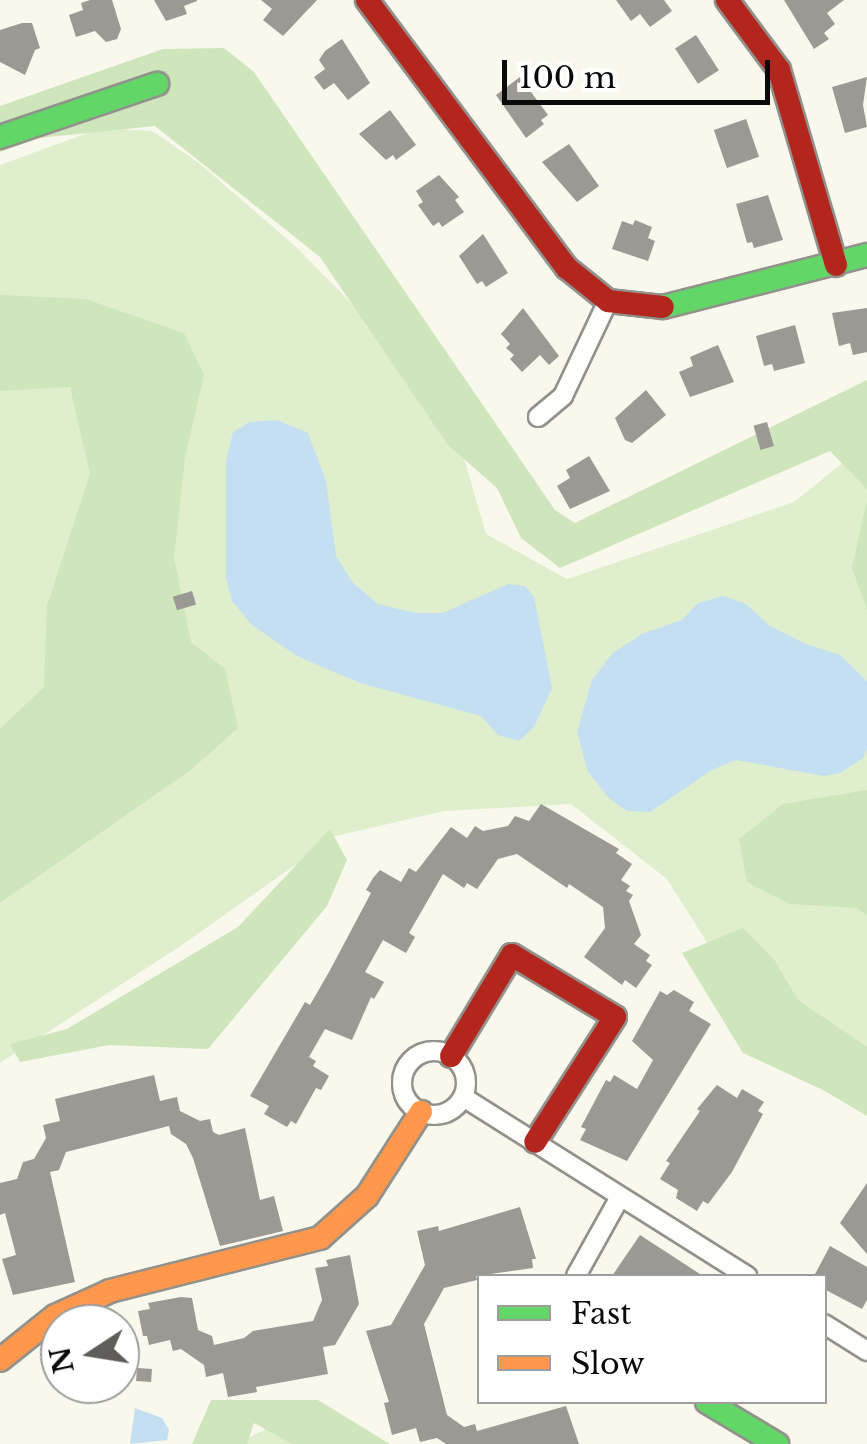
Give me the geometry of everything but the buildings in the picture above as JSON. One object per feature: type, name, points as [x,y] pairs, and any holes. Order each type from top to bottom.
[{"type":"street","points":[[367,0],[567,268],[608,300],[665,308],[867,255]]},
{"type":"street","points":[[726,0],[779,70],[836,265]]},
{"type":"street","points":[[0,137],[157,84]]},
{"type":"street","points":[[538,417],[562,396],[608,300]]},
{"type":"street","points":[[450,1056],[512,956],[615,1017],[535,1142]]},
{"type":"street","points":[[420,1112],[402,1088],[406,1068],[421,1054],[450,1056]]},
{"type":"street","points":[[420,1112],[450,1111],[463,1096],[466,1079],[450,1056]]},
{"type":"street","points":[[463,1096],[745,1274]]},
{"type":"street","points":[[0,1360],[55,1316],[110,1291],[320,1238],[367,1196],[420,1112]]},
{"type":"street","points":[[577,1274],[620,1197]]},
{"type":"street","points":[[827,1326],[867,1350]]},
{"type":"street","points":[[710,1404],[777,1444]]},
{"type":"green space","points":[[224,48],[254,72],[555,510],[575,523],[867,380],[867,489],[830,451],[560,568],[521,538],[497,488],[448,445],[320,257],[155,126],[39,138],[0,152],[0,106],[163,49]]},
{"type":"green space","points":[[101,128],[152,131],[199,163],[295,246],[423,376],[464,458],[486,534],[567,579],[794,502],[867,443],[867,1077],[744,1001],[667,879],[571,804],[444,811],[336,836],[182,945],[0,1063],[0,165]]},
{"type":"green space","points":[[0,295],[85,299],[184,333],[204,375],[185,457],[174,558],[191,642],[225,669],[238,728],[192,769],[0,903],[0,729],[44,687],[47,606],[90,474],[70,387],[0,391]]},
{"type":"green space","points":[[867,500],[867,610],[852,568]]},
{"type":"green space","points":[[867,790],[867,915],[856,908],[791,904],[747,882],[739,839],[783,804]]},
{"type":"green space","points":[[330,829],[347,860],[327,906],[208,1049],[109,1045],[20,1062],[10,1044],[67,1029],[238,927]]},
{"type":"green space","points":[[743,928],[775,961],[798,1000],[867,1047],[867,1116],[823,1090],[743,1053],[682,953]]},
{"type":"green space","points":[[211,1400],[318,1400],[390,1444],[292,1444],[254,1423],[247,1444],[192,1444]]},
{"type":"green space","points":[[277,1423],[318,1444],[237,1444]]},
{"type":"water","points":[[277,420],[308,433],[326,481],[336,556],[353,583],[378,604],[416,613],[443,613],[508,584],[525,586],[534,597],[552,688],[534,727],[519,741],[498,735],[481,716],[360,683],[297,656],[252,625],[232,601],[226,578],[226,461],[233,432],[250,422]]},
{"type":"water","points":[[723,596],[746,604],[770,626],[840,655],[867,681],[867,749],[863,758],[840,773],[824,776],[736,760],[712,770],[650,812],[627,811],[610,799],[588,772],[577,732],[592,680],[613,653],[642,634],[682,620],[698,603]]},
{"type":"water","points":[[135,1408],[162,1418],[169,1430],[167,1440],[130,1444]]},
{"type":"traffic: fast","points":[[0,137],[157,84]]},
{"type":"traffic: fast","points":[[663,307],[867,255]]},
{"type":"traffic: fast","points":[[710,1404],[777,1444]]},
{"type":"traffic: slow","points":[[0,1360],[55,1316],[110,1291],[320,1238],[367,1196],[421,1112]]},
{"type":"traffic: jam","points":[[367,0],[567,268],[608,301],[663,307]]},
{"type":"traffic: jam","points":[[727,0],[779,70],[836,265]]},
{"type":"traffic: jam","points":[[451,1056],[512,955],[615,1017],[535,1142]]}]
